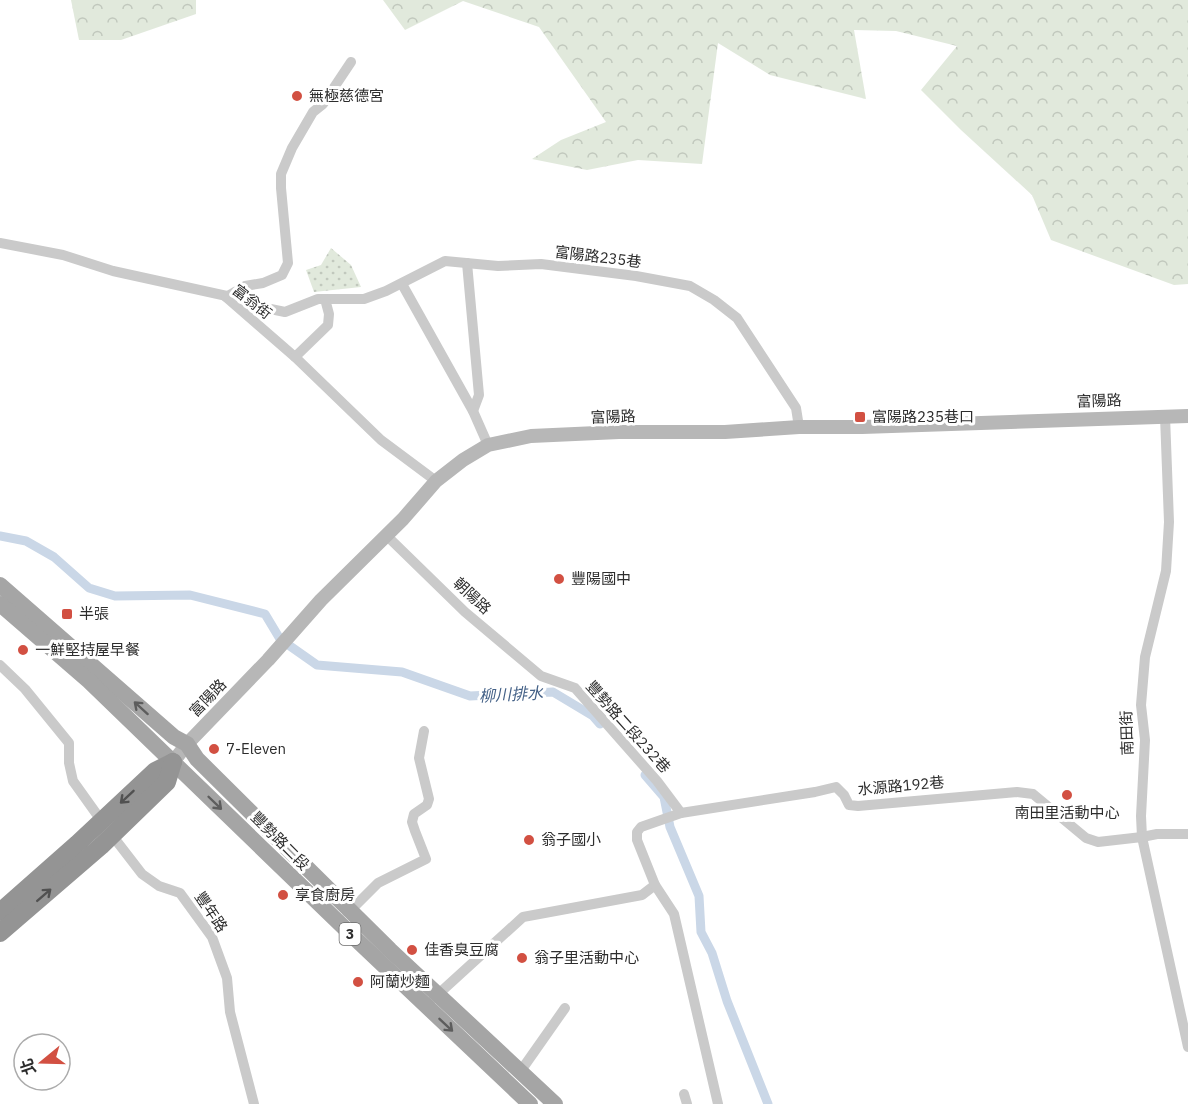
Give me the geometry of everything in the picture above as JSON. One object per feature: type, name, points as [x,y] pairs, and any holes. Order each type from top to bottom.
[{"type":"highway","points":[[0,912],[155,771],[173,762]]},
{"type":"highway","points":[[0,933],[101,846],[167,782],[173,762]]},
{"type":"main road","name":"豐勢路二段","points":[[0,585],[174,736],[187,744],[197,759],[351,910],[431,1001],[530,1104]]},
{"type":"main road","name":"豐勢路二段","points":[[0,604],[89,681],[332,916],[431,1001],[520,1072],[555,1104]]},
{"type":"street","points":[[226,297],[245,286],[263,283],[282,275],[288,263],[280,188],[281,174],[292,148],[314,112],[323,104],[351,62]]},
{"type":"street","name":"富翁街","points":[[0,243],[63,255],[113,271],[226,297],[295,357],[381,440],[436,481]]},
{"type":"street","name":"富陽路235巷","points":[[226,297],[285,312],[318,299],[364,298],[402,284],[445,261],[498,266],[541,264],[636,276],[690,286],[714,300],[737,318],[796,408],[799,427]]},
{"type":"street","points":[[467,263],[479,394],[473,411]]},
{"type":"street","points":[[402,284],[473,411],[488,445]]},
{"type":"street","points":[[295,357],[328,325],[329,314],[325,299]]},
{"type":"street","name":"南田街","points":[[1165,416],[1169,522],[1166,571],[1145,657],[1141,705],[1145,740],[1141,816],[1142,837],[1188,1047]]},
{"type":"street","name":"富陽路","points":[[173,762],[187,744],[268,660],[321,600],[418,503],[436,481],[462,460],[488,445],[531,436],[631,432],[725,432],[799,427],[1188,416]]},
{"type":"street","name":"朝陽路","points":[[386,535],[465,612],[541,676]]},
{"type":"street","points":[[0,665],[15,677],[69,743],[69,763],[73,781],[98,816]]},
{"type":"street","name":"豐勢路二段232巷","points":[[541,676],[574,688],[657,781],[681,813]]},
{"type":"street","points":[[332,916],[351,910],[378,883],[426,859],[412,822],[414,814],[427,804],[429,798],[419,759],[424,731]]},
{"type":"street","name":"水源路192巷","points":[[655,885],[637,840],[637,832],[641,827],[681,813],[836,787],[844,795],[849,805],[858,806],[1017,792],[1033,794],[1086,838],[1098,842],[1157,834],[1188,834]]},
{"type":"street","name":"豐年路","points":[[115,838],[146,877],[159,886],[180,893],[212,937],[227,978],[230,1012],[254,1104]]},
{"type":"street","points":[[431,1001],[523,917],[642,895],[655,885],[674,914],[718,1104]]},
{"type":"street","points":[[520,1072],[565,1008]]},
{"type":"green space","points":[[71,0],[196,0],[196,14],[121,40],[79,40]]},
{"type":"green space","points":[[383,0],[1188,0],[1188,284],[1174,285],[1051,240],[1032,195],[921,90],[957,46],[896,31],[854,30],[866,99],[770,75],[718,43],[702,164],[638,160],[587,170],[532,159],[561,140],[606,122],[539,27],[463,1],[405,30]]},
{"type":"green space","points":[[331,248],[351,265],[361,287],[314,292],[306,270],[321,265]]},
{"type":"waterway","name":"柳川排水","points":[[0,536],[26,541],[54,557],[89,588],[115,596],[190,595],[265,614],[280,639],[317,665],[402,672],[470,696],[553,692],[593,716],[600,724]]},
{"type":"waterway","name":"柳川排水","points":[[645,775],[664,797],[670,827],[699,896],[701,932],[712,953],[727,1001],[768,1104]]},
{"type":"place","name":"無極慈德宮","points":[[297,96]]},
{"type":"place","name":"富陽路235巷口","points":[[860,417]]},
{"type":"place","name":"豐陽國中","points":[[559,579]]},
{"type":"place","name":"半張","points":[[67,614]]},
{"type":"place","name":"一鮮堅持屋早餐","points":[[23,650]]},
{"type":"place","name":"7-Eleven","points":[[214,749]]},
{"type":"place","name":"南田里活動中心","points":[[1067,795]]},
{"type":"place","name":"翁子國小","points":[[529,840]]},
{"type":"place","name":"享食廚房","points":[[283,895]]},
{"type":"place","name":"佳香臭豆腐","points":[[412,950]]},
{"type":"place","name":"翁子里活動中心","points":[[522,958]]},
{"type":"place","name":"阿蘭炒麵","points":[[358,982]]}]
